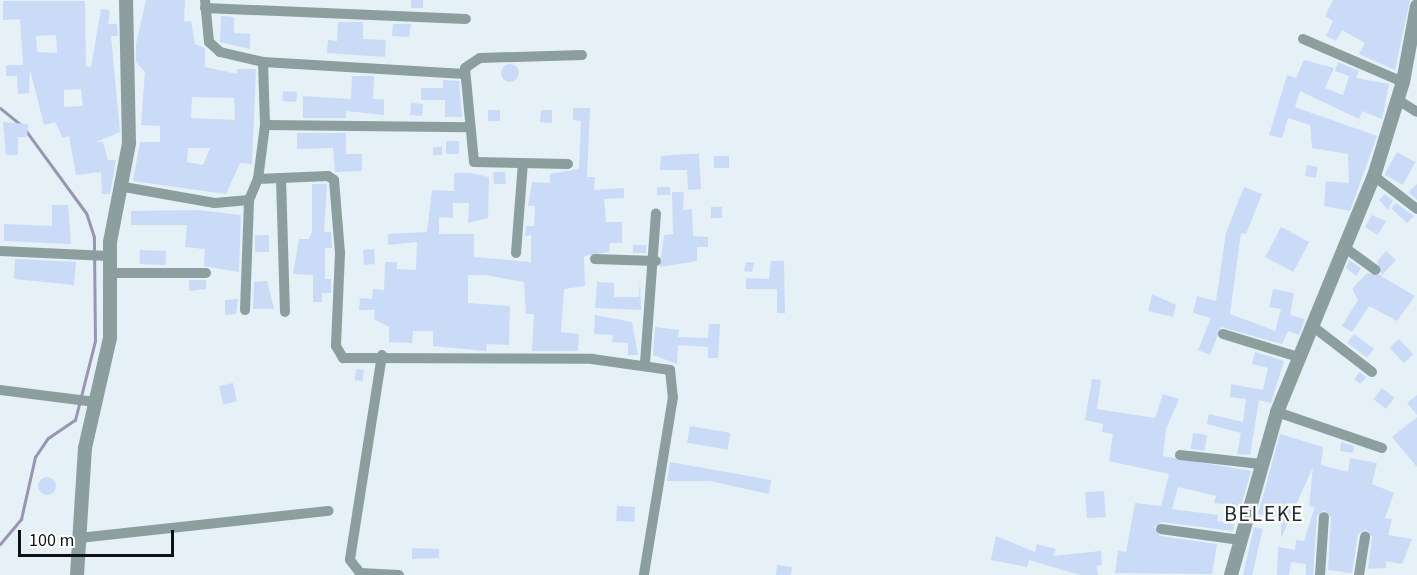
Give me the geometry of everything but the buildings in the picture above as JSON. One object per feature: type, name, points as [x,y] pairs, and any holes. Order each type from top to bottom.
[{"type":"street","points":[[77,575],[88,401],[110,338],[109,273],[105,256],[124,187],[129,133],[126,0]]},
{"type":"street","points":[[465,74],[263,62],[214,49],[205,4],[466,19]]},
{"type":"street","points":[[1231,575],[1260,464],[1277,412],[1374,176],[1403,82],[1417,6]]},
{"type":"street","points":[[1303,39],[1403,82]]},
{"type":"street","points":[[568,164],[474,162],[469,127],[466,64],[475,59],[582,55]]},
{"type":"street","points":[[245,310],[249,200],[258,179],[265,125],[263,62]]},
{"type":"street","points":[[1398,100],[1417,112]]},
{"type":"street","points":[[265,125],[469,127]]},
{"type":"street","points":[[516,253],[523,163]]},
{"type":"street","points":[[258,179],[326,176],[334,180],[339,253],[337,350],[345,358],[382,355],[645,363],[668,368],[674,383],[644,575]]},
{"type":"street","points":[[1374,176],[1417,209]]},
{"type":"street","points":[[281,178],[285,312]]},
{"type":"street","points":[[124,187],[215,203],[249,200]]},
{"type":"street","points":[[645,363],[656,261],[656,213]]},
{"type":"street","points":[[1344,247],[1376,270]]},
{"type":"street","points":[[0,251],[105,256]]},
{"type":"street","points":[[595,259],[656,261]]},
{"type":"street","points":[[109,273],[206,273]]},
{"type":"street","points":[[1311,325],[1372,372]]},
{"type":"street","points":[[1223,334],[1298,357]]},
{"type":"street","points":[[382,355],[350,560],[360,573],[399,575]]},
{"type":"street","points":[[0,390],[88,401]]},
{"type":"street","points":[[1277,412],[1382,447]]},
{"type":"street","points":[[1180,455],[1260,464]]},
{"type":"street","points":[[79,538],[329,511]]},
{"type":"street","points":[[1320,575],[1324,517]]},
{"type":"street","points":[[1161,529],[1240,540]]},
{"type":"street","points":[[1359,575],[1365,536]]},
{"type":"waterway","points":[[0,108],[22,126]]},
{"type":"waterway","points":[[0,544],[21,519],[35,457],[48,438],[75,420],[95,341],[94,237],[86,213],[26,131]]},
{"type":"district","name":"BELEKE","points":[[1264,515]]}]
